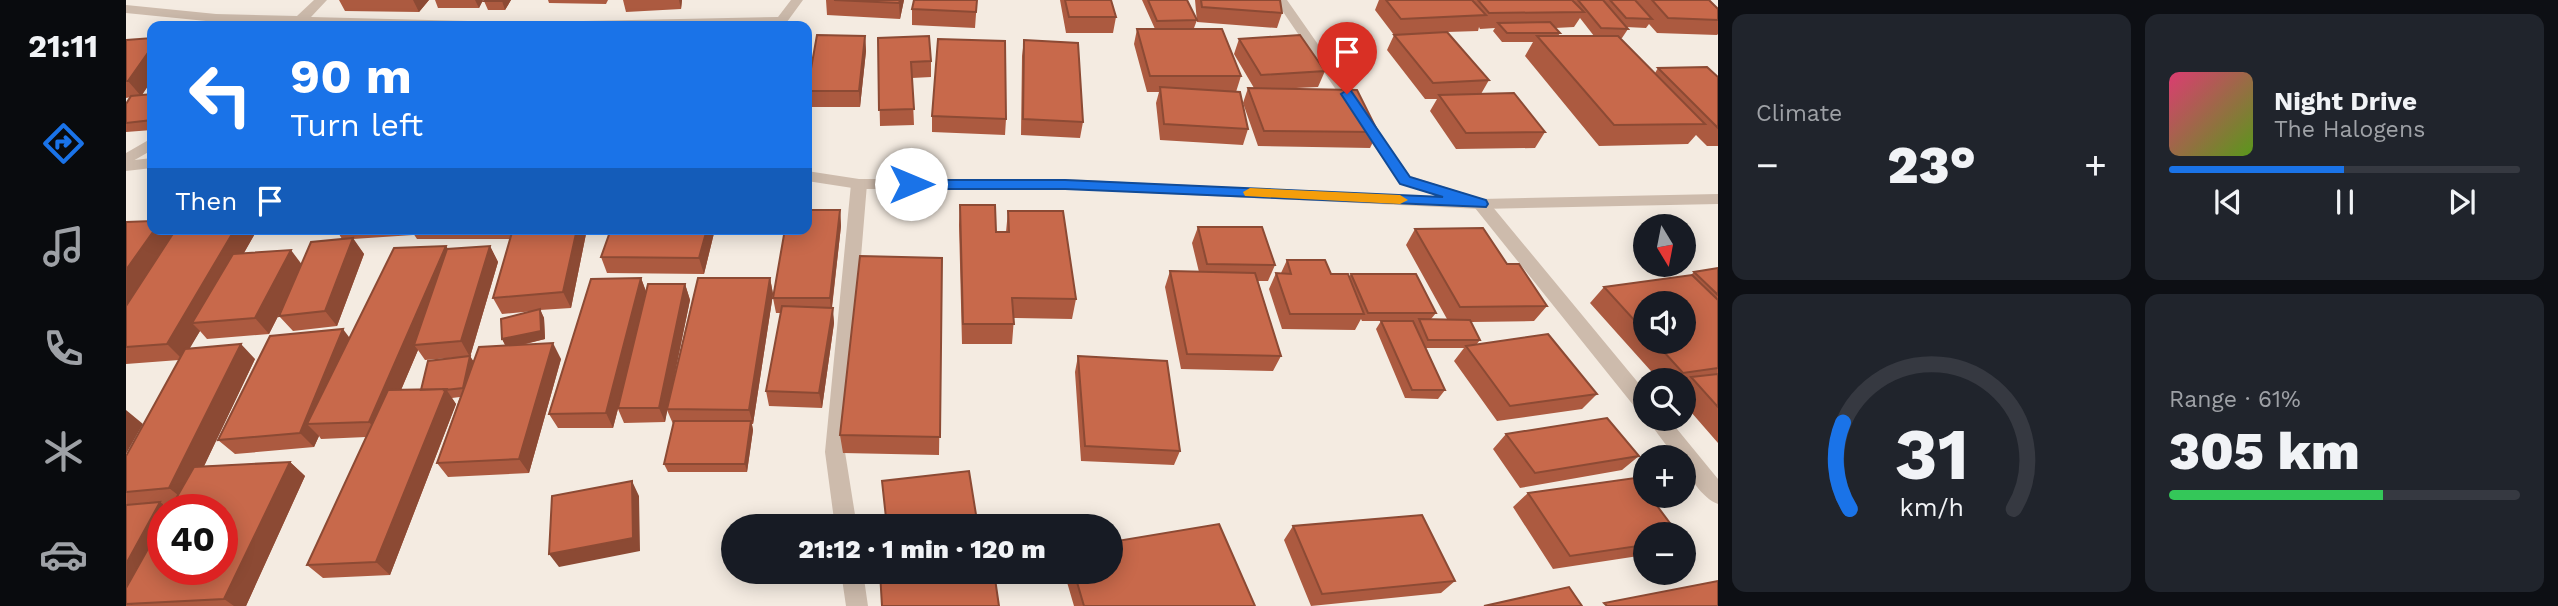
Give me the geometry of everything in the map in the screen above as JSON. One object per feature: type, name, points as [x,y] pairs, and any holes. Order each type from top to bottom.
[{"type":"street","points":[[300,21],[321,0]]},
{"type":"street","points":[[781,21],[797,0]]},
{"type":"street","points":[[1282,0],[1405,180],[1481,204],[1633,390]]},
{"type":"street","points":[[126,9],[265,21]]},
{"type":"street","points":[[126,160],[147,146]]},
{"type":"street","points":[[126,166],[147,164]]},
{"type":"street","points":[[812,177],[859,184],[1065,184],[1481,204],[1718,199]]},
{"type":"street","points":[[844,514],[835,452],[859,184]]},
{"type":"street","points":[[1666,431],[1718,495]]},
{"type":"street","points":[[854,584],[857,606]]},
{"type":"building","points":[[834,0],[900,0],[899,3]]},
{"type":"building","points":[[914,0],[977,0],[976,12],[912,9]]},
{"type":"building","points":[[1065,0],[1111,0],[1116,17],[1069,17]]},
{"type":"building","points":[[1148,0],[1187,0],[1197,20],[1157,21]]},
{"type":"building","points":[[1201,0],[1280,0],[1282,13],[1202,7]]},
{"type":"building","points":[[1386,0],[1472,0],[1486,15],[1401,19]]},
{"type":"building","points":[[1478,0],[1572,0],[1584,12],[1489,13]]},
{"type":"building","points":[[1578,0],[1603,0],[1628,29],[1601,28]]},
{"type":"building","points":[[1610,0],[1635,0],[1652,19],[1626,18]]},
{"type":"building","points":[[1652,0],[1709,0],[1718,9],[1718,20],[1668,18]]},
{"type":"building","points":[[1550,22],[1560,33],[1507,33],[1498,23]]},
{"type":"building","points":[[1137,29],[1222,29],[1241,76],[1150,76]]},
{"type":"building","points":[[1447,32],[1489,80],[1433,83],[1394,35]]},
{"type":"building","points":[[817,35],[865,36],[859,91],[812,91],[812,63]]},
{"type":"building","points":[[1300,35],[1325,71],[1261,75],[1239,39]]},
{"type":"building","points":[[929,36],[931,61],[911,62],[914,109],[879,110],[878,38]]},
{"type":"building","points":[[1537,36],[1618,36],[1705,124],[1614,125]]},
{"type":"building","points":[[147,38],[147,54],[128,81],[126,81],[126,40]]},
{"type":"building","points":[[938,39],[1005,41],[1006,119],[932,116]]},
{"type":"building","points":[[1024,40],[1078,43],[1083,122],[1023,119]]},
{"type":"building","points":[[1707,67],[1718,77],[1718,128],[1658,68]]},
{"type":"building","points":[[1160,87],[1240,92],[1248,129],[1164,124]]},
{"type":"building","points":[[1248,88],[1357,90],[1378,132],[1264,131]]},
{"type":"building","points":[[1514,93],[1545,132],[1466,133],[1439,95]]},
{"type":"building","points":[[147,94],[147,121],[126,123],[126,104],[131,96]]},
{"type":"building","points":[[960,205],[995,205],[996,232],[1009,232],[1008,211],[1063,211],[1076,299],[1012,298],[1014,324],[963,324]]},
{"type":"building","points":[[812,210],[840,210],[830,298],[773,298],[784,235],[812,235]]},
{"type":"building","points":[[147,221],[147,235],[151,235],[126,270],[126,222]]},
{"type":"building","points":[[1198,227],[1262,227],[1275,265],[1207,264]]},
{"type":"building","points":[[1483,228],[1507,264],[1519,264],[1547,306],[1460,307],[1415,229]]},
{"type":"building","points":[[172,235],[231,235],[167,344],[126,347],[126,306]]},
{"type":"building","points":[[511,235],[576,235],[563,292],[493,298]]},
{"type":"building","points":[[609,235],[705,235],[699,258],[601,257]]},
{"type":"building","points":[[353,238],[325,311],[279,316],[311,242]]},
{"type":"building","points":[[446,246],[369,422],[307,424],[394,248]]},
{"type":"building","points":[[490,246],[461,341],[414,345],[447,249]]},
{"type":"building","points":[[291,250],[255,318],[192,323],[233,254]]},
{"type":"building","points":[[860,256],[942,258],[940,437],[840,435]]},
{"type":"building","points":[[1287,260],[1325,260],[1331,274],[1348,274],[1364,314],[1290,314],[1276,273],[1291,274]]},
{"type":"building","points":[[1718,268],[1718,295],[1696,274],[1696,272]]},
{"type":"building","points":[[1170,271],[1255,273],[1281,356],[1187,354]]},
{"type":"building","points":[[1351,274],[1416,274],[1436,313],[1368,313]]},
{"type":"building","points":[[1694,277],[1718,300],[1718,368],[1696,371],[1696,368],[1678,368],[1666,354],[1696,354],[1696,291],[1633,291],[1633,319],[1604,287]]},
{"type":"building","points":[[641,278],[606,413],[549,414],[591,279]]},
{"type":"building","points":[[698,278],[770,278],[749,410],[667,409]]},
{"type":"building","points":[[648,284],[685,284],[659,408],[618,408]]},
{"type":"building","points":[[782,306],[833,308],[819,393],[766,391]]},
{"type":"building","points":[[540,309],[541,331],[502,339],[501,319]]},
{"type":"building","points":[[1419,319],[1470,320],[1480,340],[1428,340]]},
{"type":"building","points":[[1381,321],[1413,321],[1445,390],[1412,390]]},
{"type":"building","points":[[343,329],[300,433],[218,440],[270,336]]},
{"type":"building","points":[[1548,334],[1597,394],[1510,406],[1466,346]]},
{"type":"building","points":[[553,343],[519,459],[437,463],[479,347]]},
{"type":"building","points":[[241,344],[169,488],[126,492],[126,456],[185,349]]},
{"type":"building","points":[[470,356],[463,388],[421,390],[428,361]]},
{"type":"building","points":[[1078,356],[1167,361],[1180,451],[1085,446]]},
{"type":"building","points":[[1718,374],[1718,407],[1696,383],[1696,376]]},
{"type":"building","points":[[446,389],[376,562],[307,565],[388,390]]},
{"type":"building","points":[[1607,418],[1633,449],[1633,457],[1535,473],[1506,434]]},
{"type":"building","points":[[674,421],[751,421],[745,464],[664,464]]},
{"type":"building","points":[[290,462],[238,570],[238,494],[179,494],[194,467]]},
{"type":"building","points":[[969,471],[976,514],[886,514],[882,481]]},
{"type":"building","points":[[1633,478],[1633,508],[1659,508],[1669,522],[1633,522],[1633,547],[1570,556],[1528,493]]},
{"type":"building","points":[[632,481],[633,538],[549,554],[552,496]]},
{"type":"building","points":[[147,503],[147,526],[126,564],[126,505]]},
{"type":"building","points":[[1422,515],[1455,581],[1322,594],[1293,526]]},
{"type":"building","points":[[1219,524],[1255,606],[1084,606],[1078,584],[1123,584],[1123,540]]},
{"type":"building","points":[[147,551],[147,585],[231,585],[224,599],[126,604],[126,588]]},
{"type":"building","points":[[1718,581],[1718,606],[1607,606],[1604,603]]},
{"type":"building","points":[[881,584],[996,584],[999,606],[882,606]]},
{"type":"building","points":[[1569,587],[1582,606],[1484,606]]},
{"type":"slow traffic","points":[[1250,192],[1400,200]]},
{"type":"route","points":[[911,184],[1065,184],[1481,204],[1405,180],[1347,94]]}]
